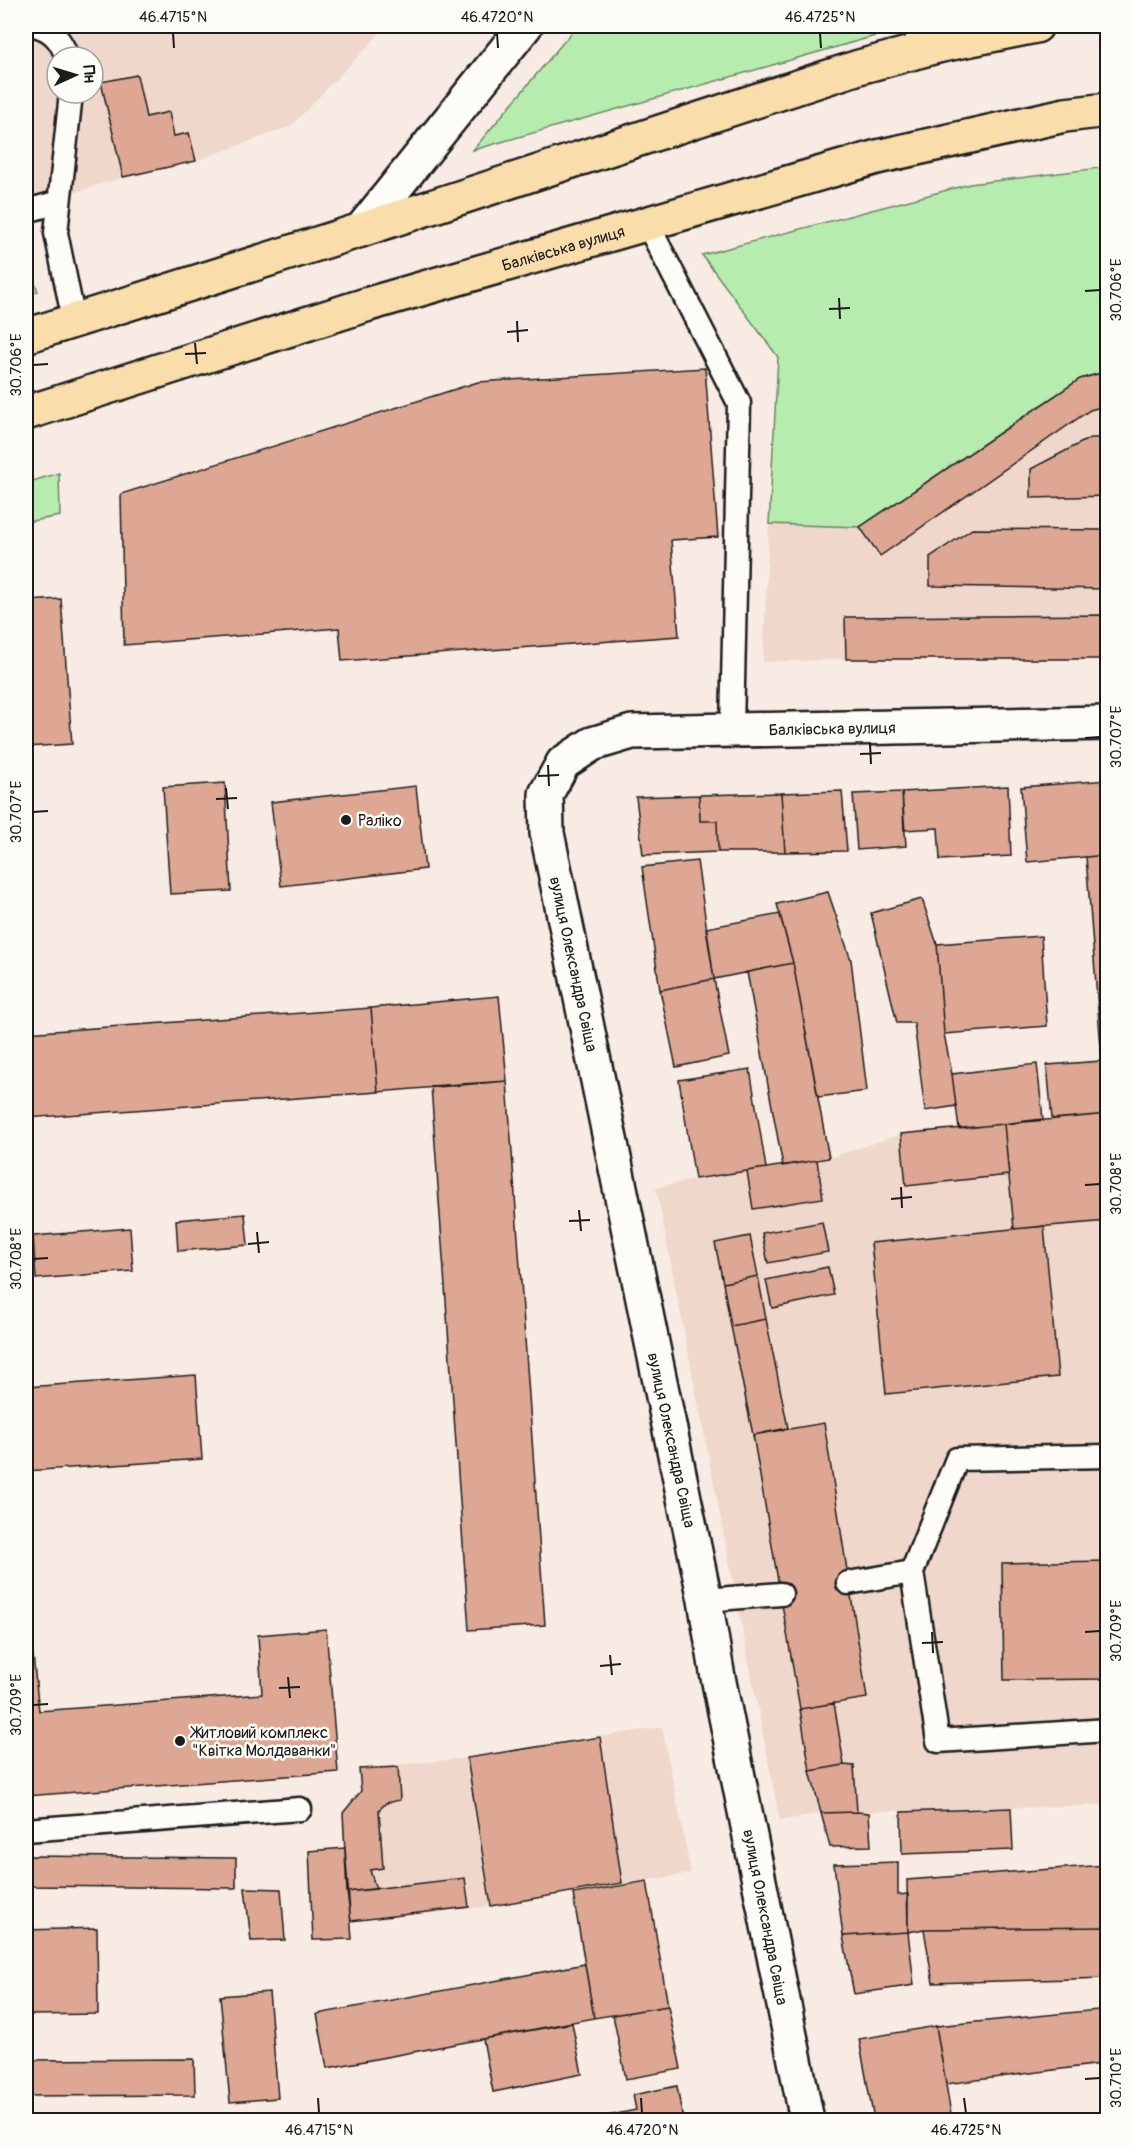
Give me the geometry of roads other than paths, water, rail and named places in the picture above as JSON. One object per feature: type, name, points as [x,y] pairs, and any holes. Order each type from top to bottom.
[{"type":"main road","points":[[26,336],[361,230],[859,67],[928,36],[1036,26]]},
{"type":"main road","name":"Балківська вулиця","points":[[26,413],[369,304],[877,157],[1065,115],[1107,110]]},
{"type":"street","points":[[361,230],[525,26]]},
{"type":"street","name":"Балківська вулиця","points":[[563,763],[592,744],[632,732],[1107,723]]},
{"type":"street","name":"вулиця Олександра Свіща","points":[[563,763],[546,794],[547,833],[705,1600],[717,1672],[807,2121]]},
{"type":"lane","points":[[38,26],[50,30],[62,45]]},
{"type":"lane","points":[[70,105],[56,233],[74,321]]},
{"type":"lane","points":[[26,211],[58,202]]},
{"type":"lane","points":[[647,223],[739,403],[732,730]]},
{"type":"lane","points":[[1107,1456],[957,1459],[912,1572],[938,1741],[1107,1730]]},
{"type":"lane","points":[[848,1583],[912,1572]]},
{"type":"lane","points":[[705,1600],[781,1594]]},
{"type":"lane","points":[[26,1830],[300,1809]]},
{"type":"place","name":"Раліко","points":[[346,820]]},
{"type":"place","name":"Житловий комплекс \"Квітка Молдаванки\"","points":[[180,1741]]}]
